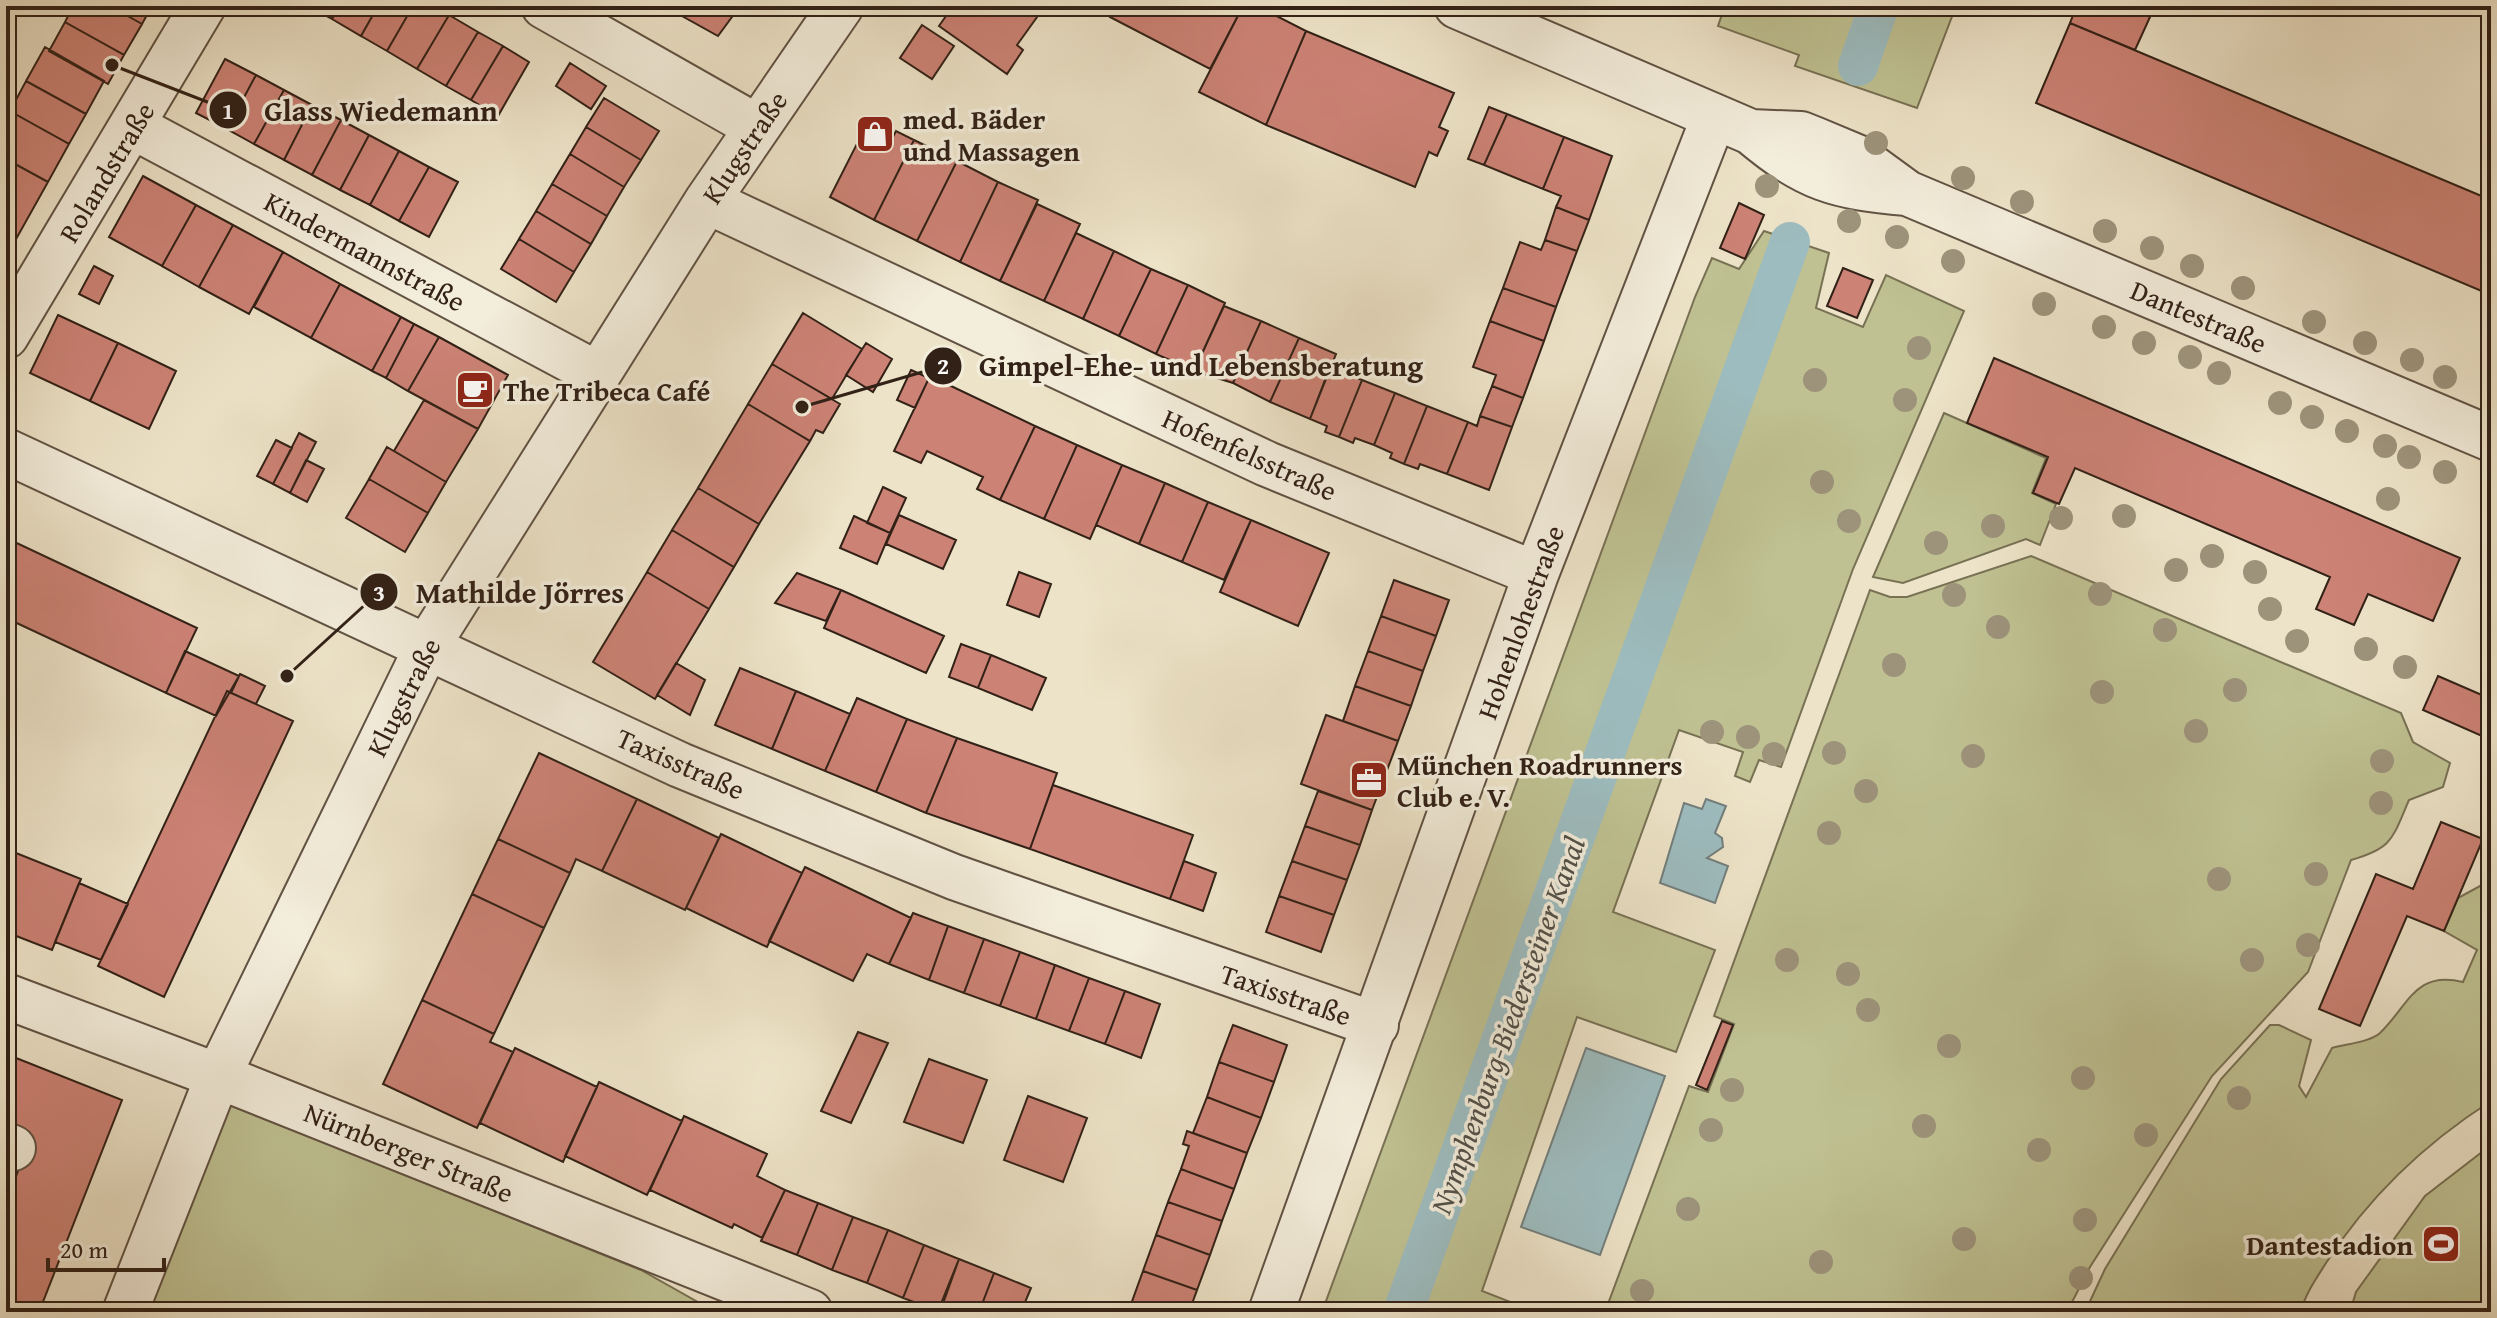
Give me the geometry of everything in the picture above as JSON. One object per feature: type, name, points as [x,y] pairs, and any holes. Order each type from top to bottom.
[{"type":"street","name":"Rolandstraße","points":[[6,336],[134,127],[203,6]]},
{"type":"street","points":[[544,6],[757,127]]},
{"type":"street","name":"Klugstraße","points":[[125,1312],[218,1076],[428,645],[707,201],[841,6]]},
{"type":"street","points":[[1457,6],[1732,124]]},
{"type":"street","name":"Dantestraße","points":[[1732,124],[1801,134],[1816,140],[1859,158],[1907,193],[2491,439]]},
{"type":"street","name":"Hohenlohestraße","points":[[1271,1312],[1536,574],[1732,124]]},
{"type":"street","name":"Kindermannstraße","points":[[134,127],[597,374]]},
{"type":"street","name":"Hofenfelsstraße","points":[[707,201],[1267,464],[1536,574]]},
{"type":"street","name":"Taxisstraße","points":[[6,451],[680,765],[954,877],[1376,1025]]},
{"type":"street","name":"Nürnberger Straße","points":[[6,996],[218,1076],[810,1312]]},
{"type":"green space","points":[[1725,6],[1956,6],[1917,108],[1795,66],[1799,55],[1718,26]]},
{"type":"green space","points":[[1764,231],[1829,253],[1816,308],[1863,327],[1886,275],[1964,311],[1853,569],[1781,767],[1759,760],[1750,782],[1735,776],[1743,752],[1679,730],[1613,912],[1715,950],[1676,1052],[1577,1017],[1482,1291],[1536,1312],[1322,1312],[1695,297],[1712,258],[1739,269]]},
{"type":"green space","points":[[1944,413],[2046,458],[2032,493],[2056,504],[2040,545],[2026,539],[1903,583],[1873,577]]},
{"type":"green space","points":[[2031,556],[2401,713],[2413,742],[2450,763],[2443,787],[2409,800],[2389,840],[2375,851],[2351,860],[2308,972],[2212,1076],[2090,1267],[2067,1312],[1605,1312],[1689,1086],[1708,1092],[1734,1024],[1714,1016],[1870,590],[1890,597],[1907,597]]},
{"type":"green space","points":[[2491,880],[2491,1101],[2421,1153],[2360,1215],[2326,1263],[2301,1312],[2085,1312],[2105,1269],[2221,1079],[2270,1025],[2279,1025],[2311,1040],[2299,1086],[2306,1097],[2332,1048],[2376,1036],[2423,985],[2447,980],[2463,982],[2477,950],[2444,931],[2458,898]]},
{"type":"green space","points":[[226,1103],[641,1270],[703,1305],[707,1312],[143,1312]]},
{"type":"green space","name":"Dantestadion","points":[[2491,1145],[2491,1312],[2350,1312],[2356,1292],[2425,1196]]},
{"type":"water","points":[[1706,799],[1726,806],[1715,833],[1722,838],[1723,847],[1707,858],[1728,866],[1715,903],[1660,883],[1684,803],[1702,809]]},
{"type":"water","points":[[1586,1048],[1665,1076],[1600,1255],[1521,1227]]},
{"type":"building","points":[[73,6],[110,6],[142,24],[124,55],[65,22]]},
{"type":"building","points":[[110,6],[152,6],[142,24]]},
{"type":"building","points":[[308,6],[340,6],[332,19]]},
{"type":"building","points":[[340,6],[378,6],[361,36],[332,19]]},
{"type":"building","points":[[378,6],[413,6],[387,51],[361,36]]},
{"type":"building","points":[[413,6],[434,6],[449,15],[417,69],[387,51]]},
{"type":"building","points":[[664,6],[740,6],[718,36]]},
{"type":"building","points":[[953,6],[1045,6],[1017,45],[1023,50],[1007,74],[939,26]]},
{"type":"building","points":[[1116,6],[1243,6],[1210,69],[1110,17]]},
{"type":"building","points":[[1243,6],[1257,6],[1306,31],[1266,125],[1199,92]]},
{"type":"building","points":[[2073,6],[2145,6],[2142,14],[2150,17],[2135,50],[2070,23],[2076,8]]},
{"type":"building","points":[[449,15],[478,32],[446,86],[417,69]]},
{"type":"building","points":[[65,22],[124,55],[108,84],[49,51]]},
{"type":"building","points":[[2070,23],[2491,200],[2491,295],[2036,103]]},
{"type":"building","points":[[922,25],[954,46],[932,79],[900,58]]},
{"type":"building","points":[[1306,31],[1454,93],[1439,127],[1448,131],[1437,156],[1429,152],[1415,187],[1266,125]]},
{"type":"building","points":[[478,32],[503,46],[471,100],[446,86]]},
{"type":"building","points":[[503,46],[529,62],[498,116],[471,100]]},
{"type":"building","points":[[45,47],[104,81],[86,114],[26,81]]},
{"type":"building","points":[[225,59],[256,75],[227,129],[196,113]]},
{"type":"building","points":[[570,63],[606,86],[591,109],[556,86]]},
{"type":"building","points":[[256,75],[284,90],[254,144],[227,129]]},
{"type":"building","points":[[26,81],[86,114],[69,144],[10,111]]},
{"type":"building","points":[[284,90],[312,105],[284,160],[254,144]]},
{"type":"building","points":[[604,98],[659,131],[641,160],[586,127]]},
{"type":"building","points":[[312,105],[341,120],[312,175],[284,160]]},
{"type":"building","points":[[1489,107],[1507,114],[1484,165],[1468,159]]},
{"type":"building","points":[[6,109],[69,144],[48,182],[6,159]]},
{"type":"building","points":[[1507,114],[1564,137],[1543,189],[1484,165]]},
{"type":"building","points":[[341,120],[369,135],[340,190],[312,175]]},
{"type":"building","points":[[867,124],[893,137],[896,131],[914,140],[874,220],[830,197]]},
{"type":"building","points":[[586,127],[641,160],[624,187],[570,154]]},
{"type":"building","points":[[369,135],[399,151],[370,205],[340,190]]},
{"type":"building","points":[[1564,137],[1612,156],[1589,220],[1556,207],[1561,196],[1543,189]]},
{"type":"building","points":[[914,140],[957,161],[917,241],[874,220]]},
{"type":"building","points":[[399,151],[429,167],[399,221],[370,205]]},
{"type":"building","points":[[570,154],[624,187],[607,216],[552,184]]},
{"type":"building","points":[[6,159],[48,182],[6,257]]},
{"type":"building","points":[[957,161],[998,182],[960,262],[917,241]]},
{"type":"building","points":[[429,167],[458,182],[429,237],[399,221]]},
{"type":"building","points":[[143,176],[196,205],[162,266],[109,237]]},
{"type":"building","points":[[998,182],[1038,200],[1000,281],[960,262]]},
{"type":"building","points":[[552,184],[607,216],[591,244],[536,211]]},
{"type":"building","points":[[1739,203],[1764,215],[1745,259],[1720,248]]},
{"type":"building","points":[[1037,204],[1080,224],[1044,301],[1000,281]]},
{"type":"building","points":[[196,205],[233,225],[199,287],[162,266]]},
{"type":"building","points":[[1556,207],[1589,220],[1577,251],[1545,240]]},
{"type":"building","points":[[536,211],[591,244],[574,272],[519,239]]},
{"type":"building","points":[[233,225],[283,252],[249,314],[199,287]]},
{"type":"building","points":[[1076,233],[1114,251],[1083,319],[1044,301]]},
{"type":"building","points":[[519,239],[574,272],[556,302],[501,269]]},
{"type":"building","points":[[1545,240],[1577,251],[1556,307],[1503,288],[1520,242],[1541,250]]},
{"type":"building","points":[[1114,251],[1151,269],[1119,336],[1083,319]]},
{"type":"building","points":[[283,252],[340,284],[311,338],[254,307]]},
{"type":"building","points":[[94,266],[113,276],[99,304],[79,294]]},
{"type":"building","points":[[1843,268],[1873,280],[1857,318],[1827,306]]},
{"type":"building","points":[[1151,269],[1188,285],[1156,354],[1119,336]]},
{"type":"building","points":[[340,284],[401,317],[372,371],[311,338]]},
{"type":"building","points":[[1188,285],[1225,303],[1194,371],[1156,354]]},
{"type":"building","points":[[1503,288],[1556,307],[1544,341],[1490,321]]},
{"type":"building","points":[[1224,306],[1261,321],[1233,383],[1194,371]]},
{"type":"building","points":[[803,313],[862,349],[832,399],[772,364]]},
{"type":"building","points":[[58,315],[118,343],[90,401],[30,373]]},
{"type":"building","points":[[401,317],[414,324],[386,378],[372,371]]},
{"type":"building","points":[[1261,321],[1299,338],[1270,402],[1233,383]]},
{"type":"building","points":[[1490,321],[1544,341],[1523,398],[1492,386],[1496,375],[1473,367]]},
{"type":"building","points":[[414,324],[439,337],[408,391],[386,378]]},
{"type":"building","points":[[439,337],[508,375],[478,429],[408,391]]},
{"type":"building","points":[[1299,338],[1336,354],[1310,419],[1270,402]]},
{"type":"building","points":[[118,343],[176,371],[149,429],[90,401]]},
{"type":"building","points":[[866,343],[892,359],[873,392],[846,375]]},
{"type":"building","points":[[1994,358],[2460,558],[2433,621],[2368,594],[2354,625],[2316,609],[2330,577],[2075,468],[2059,504],[2033,493],[2048,457],[1967,423]]},
{"type":"building","points":[[772,364],[840,404],[823,433],[816,430],[810,441],[748,404]]},
{"type":"building","points":[[1330,367],[1362,380],[1339,437],[1325,432],[1327,426],[1310,419]]},
{"type":"building","points":[[911,370],[929,378],[915,408],[897,400]]},
{"type":"building","points":[[930,376],[1035,426],[1000,500],[977,489],[983,477],[927,451],[921,463],[894,451]]},
{"type":"building","points":[[1362,380],[1395,393],[1374,445],[1355,438],[1353,443],[1339,437]]},
{"type":"building","points":[[1492,386],[1523,398],[1512,427],[1480,416]]},
{"type":"building","points":[[1395,393],[1427,406],[1404,464],[1390,458],[1392,453],[1374,445]]},
{"type":"building","points":[[424,400],[478,429],[446,482],[394,451]]},
{"type":"building","points":[[748,404],[810,441],[759,524],[698,488]]},
{"type":"building","points":[[1427,406],[1468,422],[1447,474],[1420,464],[1418,469],[1404,464]]},
{"type":"building","points":[[1480,416],[1512,427],[1489,490],[1447,474],[1468,422],[1477,426]]},
{"type":"building","points":[[1035,426],[1077,445],[1044,519],[1000,500]]},
{"type":"building","points":[[299,433],[316,442],[290,493],[273,484]]},
{"type":"building","points":[[276,440],[292,448],[273,484],[257,476]]},
{"type":"building","points":[[1077,445],[1122,465],[1090,539],[1044,519]]},
{"type":"building","points":[[387,447],[446,482],[428,513],[369,479]]},
{"type":"building","points":[[306,460],[324,469],[307,502],[290,493]]},
{"type":"building","points":[[1122,465],[1165,483],[1139,544],[1096,525]]},
{"type":"building","points":[[369,479],[428,513],[405,552],[346,518]]},
{"type":"building","points":[[1165,483],[1208,502],[1182,562],[1139,544]]},
{"type":"building","points":[[883,487],[906,498],[890,533],[867,523]]},
{"type":"building","points":[[698,488],[759,524],[734,567],[672,530]]},
{"type":"building","points":[[1208,502],[1251,520],[1224,580],[1182,562]]},
{"type":"building","points":[[899,515],[956,540],[943,569],[886,544]]},
{"type":"building","points":[[854,516],[890,533],[877,564],[840,548]]},
{"type":"building","points":[[1251,520],[1329,553],[1298,626],[1220,592]]},
{"type":"building","points":[[672,530],[734,567],[709,609],[647,572]]},
{"type":"building","points":[[6,538],[197,628],[166,693],[6,618]]},
{"type":"building","points":[[647,572],[709,609],[655,699],[593,662]]},
{"type":"building","points":[[1019,572],[1051,584],[1039,617],[1007,605]]},
{"type":"building","points":[[797,573],[841,590],[826,621],[775,603]]},
{"type":"building","points":[[1394,580],[1449,600],[1436,636],[1381,616]]},
{"type":"building","points":[[841,590],[944,636],[926,673],[824,628]]},
{"type":"building","points":[[1381,616],[1436,636],[1423,671],[1368,651]]},
{"type":"building","points":[[961,644],[991,655],[978,688],[949,677]]},
{"type":"building","points":[[185,651],[239,676],[216,716],[166,693]]},
{"type":"building","points":[[1368,651],[1423,671],[1411,706],[1355,686]]},
{"type":"building","points":[[991,655],[1046,678],[1032,710],[978,688]]},
{"type":"building","points":[[676,663],[705,680],[690,715],[657,695]]},
{"type":"building","points":[[740,668],[796,691],[772,749],[715,725]]},
{"type":"building","points":[[240,674],[265,686],[256,704],[231,693]]},
{"type":"building","points":[[2438,676],[2491,699],[2491,740],[2423,710]]},
{"type":"building","points":[[1355,686],[1411,706],[1398,741],[1343,721]]},
{"type":"building","points":[[227,691],[293,721],[164,997],[98,966]]},
{"type":"building","points":[[796,691],[850,714],[825,771],[772,749]]},
{"type":"building","points":[[857,698],[907,719],[876,792],[825,771]]},
{"type":"building","points":[[1326,715],[1398,741],[1372,810],[1301,784]]},
{"type":"building","points":[[907,719],[957,738],[926,813],[876,792]]},
{"type":"building","points":[[957,738],[1057,773],[1030,849],[926,813]]},
{"type":"building","points":[[539,753],[637,799],[602,871],[576,859],[570,873],[498,839]]},
{"type":"building","points":[[1053,785],[1193,835],[1170,899],[1030,849]]},
{"type":"building","points":[[1318,791],[1372,810],[1360,845],[1305,826]]},
{"type":"building","points":[[637,799],[719,838],[685,910],[602,871]]},
{"type":"building","points":[[2441,822],[2483,839],[2444,931],[2407,916],[2360,1026],[2319,1009],[2376,874],[2413,889]]},
{"type":"building","points":[[1305,826],[1360,845],[1347,880],[1292,861]]},
{"type":"building","points":[[721,834],[802,873],[767,947],[686,908]]},
{"type":"building","points":[[498,839],[570,873],[544,928],[472,894]]},
{"type":"building","points":[[6,849],[81,879],[52,950],[6,932]]},
{"type":"building","points":[[1184,861],[1216,873],[1203,911],[1170,899]]},
{"type":"building","points":[[1292,861],[1347,880],[1334,915],[1279,896]]},
{"type":"building","points":[[805,867],[911,918],[889,964],[867,954],[853,981],[769,941]]},
{"type":"building","points":[[79,883],[128,904],[101,960],[55,942]]},
{"type":"building","points":[[472,894],[544,928],[494,1034],[422,1000]]},
{"type":"building","points":[[1279,896],[1334,915],[1321,952],[1266,932]]},
{"type":"building","points":[[913,913],[948,926],[929,980],[889,964]]},
{"type":"building","points":[[948,926],[984,939],[964,993],[929,980]]},
{"type":"building","points":[[984,939],[1020,952],[1000,1006],[964,993]]},
{"type":"building","points":[[1020,952],[1055,965],[1036,1019],[1000,1006]]},
{"type":"building","points":[[1055,965],[1089,978],[1069,1031],[1036,1019]]},
{"type":"building","points":[[1089,978],[1125,991],[1105,1044],[1069,1031]]},
{"type":"building","points":[[1125,991],[1160,1004],[1141,1058],[1105,1044]]},
{"type":"building","points":[[422,1000],[494,1034],[490,1042],[513,1052],[477,1128],[383,1084]]},
{"type":"building","points":[[1722,1021],[1733,1025],[1707,1090],[1696,1085]]},
{"type":"building","points":[[1233,1025],[1287,1045],[1274,1082],[1219,1062]]},
{"type":"building","points":[[858,1032],[888,1043],[851,1123],[821,1111]]},
{"type":"building","points":[[515,1048],[597,1087],[563,1162],[480,1123]]},
{"type":"building","points":[[6,1054],[122,1100],[39,1312],[6,1312],[6,1202],[30,1140],[6,1130]]},
{"type":"building","points":[[929,1059],[987,1080],[963,1143],[904,1122]]},
{"type":"building","points":[[1219,1062],[1274,1082],[1261,1118],[1207,1097]]},
{"type":"building","points":[[599,1082],[682,1121],[647,1195],[565,1156]]},
{"type":"building","points":[[1028,1096],[1087,1118],[1063,1182],[1004,1160]]},
{"type":"building","points":[[1207,1097],[1261,1118],[1247,1153],[1193,1133]]},
{"type":"building","points":[[684,1116],[767,1154],[757,1176],[785,1190],[762,1238],[734,1224],[732,1228],[650,1190]]},
{"type":"building","points":[[1187,1131],[1247,1153],[1234,1189],[1181,1169],[1189,1146],[1183,1144]]},
{"type":"building","points":[[1181,1169],[1234,1189],[1222,1221],[1168,1202]]},
{"type":"building","points":[[785,1190],[818,1203],[797,1255],[761,1241]]},
{"type":"building","points":[[1168,1202],[1222,1221],[1210,1255],[1156,1235]]},
{"type":"building","points":[[818,1203],[853,1217],[832,1270],[797,1255]]},
{"type":"building","points":[[853,1217],[888,1230],[867,1283],[832,1270]]},
{"type":"building","points":[[888,1230],[924,1245],[903,1298],[867,1283]]},
{"type":"building","points":[[1156,1235],[1210,1255],[1197,1290],[1143,1271]]},
{"type":"building","points":[[924,1245],[959,1259],[938,1311],[903,1298]]},
{"type":"building","points":[[959,1259],[994,1273],[979,1312],[940,1312]]},
{"type":"building","points":[[1143,1271],[1197,1290],[1189,1312],[1145,1312],[1130,1307]]},
{"type":"building","points":[[994,1273],[1031,1288],[1021,1312],[979,1312]]},
{"type":"waterway","name":"Nymphenburg-Biedersteiner Kanal","points":[[1858,66],[1879,6]]},
{"type":"waterway","name":"Nymphenburg-Biedersteiner Kanal","points":[[1403,1312],[1790,242]]},
{"type":"place","name":"Glass Wiedemann","points":[[112,65]]},
{"type":"place","name":"med. Bäder und Massagen","points":[[875,134]]},
{"type":"place","name":"The Tribeca Café","points":[[475,390]]},
{"type":"place","name":"Gimpel-Ehe- und Lebensberatung","points":[[802,407]]},
{"type":"place","name":"Mathilde Jörres","points":[[287,676]]},
{"type":"place","name":"München Roadrunners Club e. V.","points":[[1369,780]]},
{"type":"place","name":"Dantestadion","points":[[2441,1244]]}]
